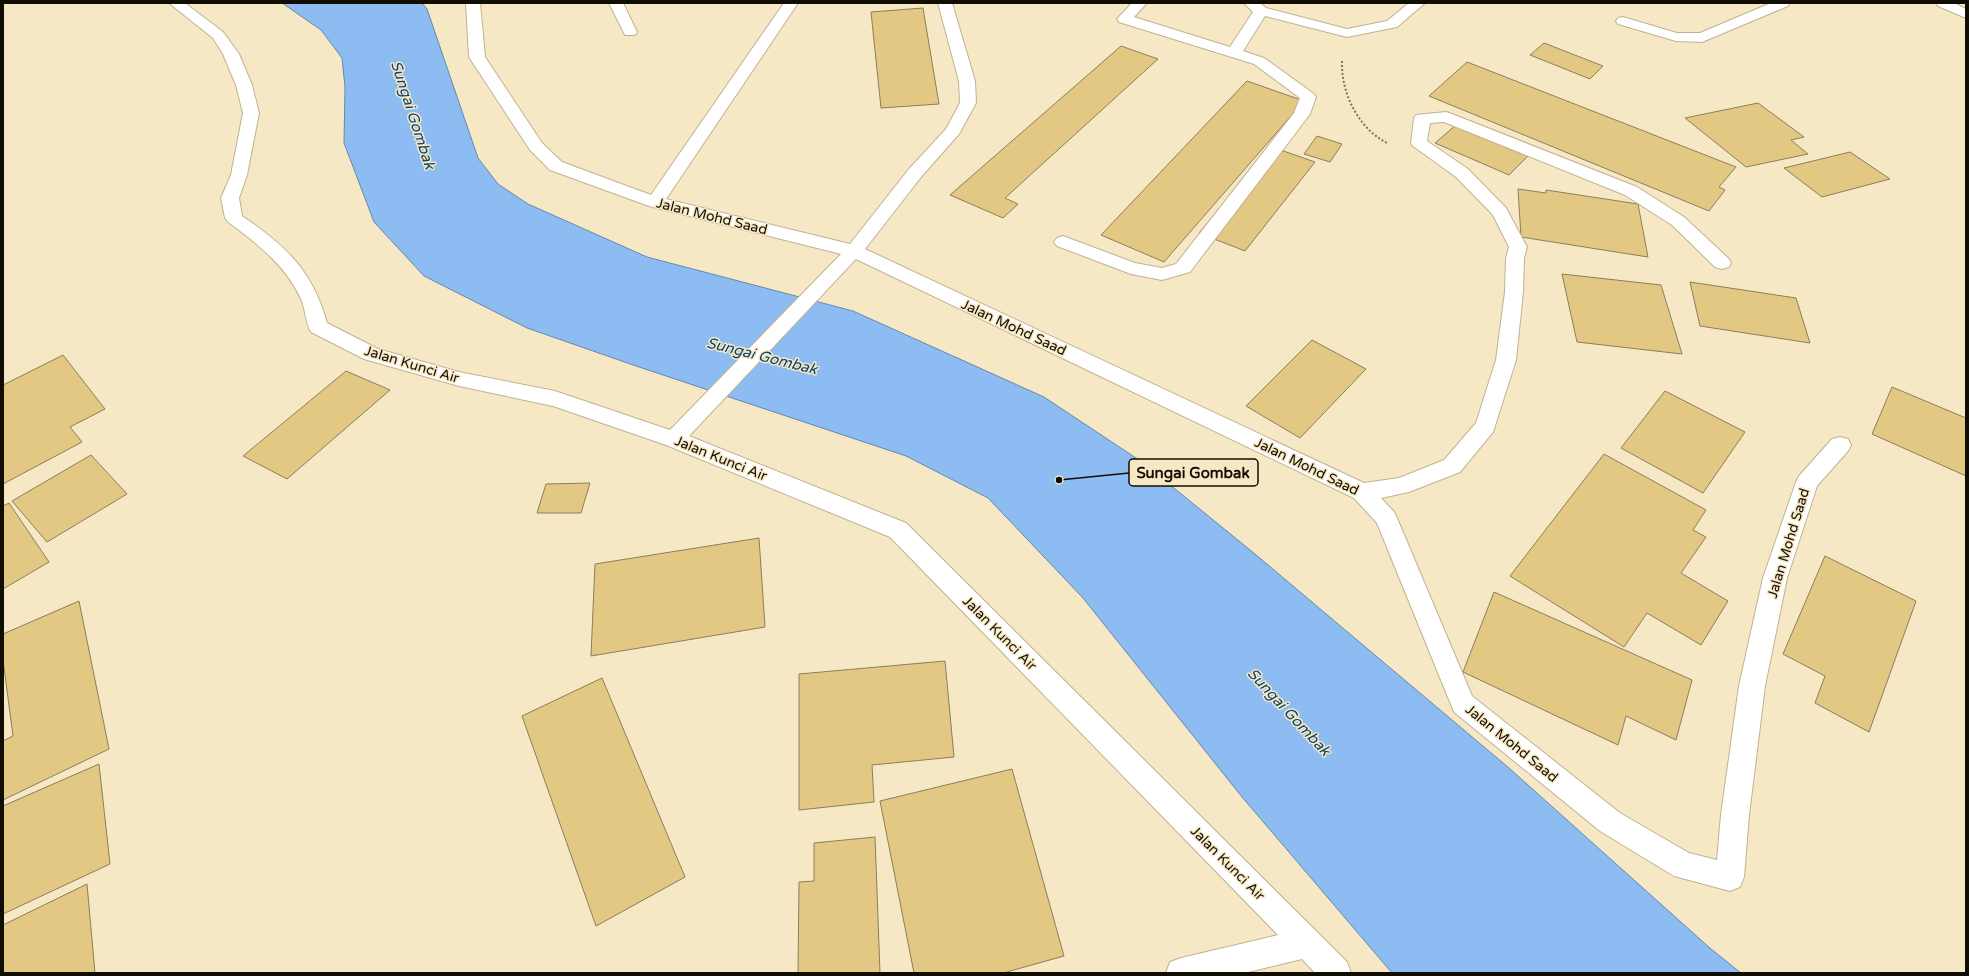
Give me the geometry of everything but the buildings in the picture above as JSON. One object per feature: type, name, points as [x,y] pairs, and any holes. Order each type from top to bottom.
[{"type":"street","name":"Jalan Kunci Air","points":[[176,3],[196,16],[218,35],[231,54],[244,85],[251,113],[239,175],[230,198],[234,218],[266,241],[290,266],[311,300],[318,327],[371,354],[459,379],[555,398],[674,439],[898,530],[1336,973]]},
{"type":"street","name":"Jalan Mohd Saad","points":[[473,3],[477,57],[536,146],[556,166],[655,202],[850,256],[1362,492],[1386,518],[1463,704],[1610,822],[1684,866],[1730,877],[1735,815],[1752,686],[1775,578],[1807,482],[1840,444]]},
{"type":"street","points":[[616,3],[630,32]]},
{"type":"street","points":[[655,202],[791,3]]},
{"type":"street","points":[[674,439],[850,256],[915,173],[953,130],[968,103],[967,81],[945,3]]},
{"type":"street","points":[[1064,242],[1131,268],[1162,274],[1183,268],[1302,114],[1308,97],[1258,61],[1124,19],[1140,3]]},
{"type":"street","points":[[1234,53],[1256,7],[1305,16],[1347,33],[1392,24],[1418,3]]},
{"type":"street","points":[[1623,21],[1676,37],[1702,38],[1782,3]]},
{"type":"street","points":[[1943,3],[1966,14]]},
{"type":"street","points":[[1362,492],[1400,486],[1452,466],[1486,426],[1506,360],[1514,292],[1515,258],[1518,247],[1500,212],[1462,173],[1419,143],[1422,118],[1446,117],[1631,191],[1678,221],[1722,263]]},
{"type":"street","points":[[1181,973],[1308,944]]},
{"type":"path","points":[[1347,33],[1342,52],[1342,79],[1350,102],[1372,135],[1388,144]]},
{"type":"water","name":"Sungai Gombak","points":[[282,3],[422,3],[427,9],[478,158],[498,184],[528,204],[647,257],[853,311],[1044,397],[1142,462],[1255,554],[1509,768],[1711,949],[1741,973],[1392,973],[1242,797],[1083,598],[988,498],[906,456],[527,328],[424,276],[374,222],[344,143],[345,87],[342,58],[321,30]]},
{"type":"place","name":"Sungai Gombak","points":[[1059,480]]}]
